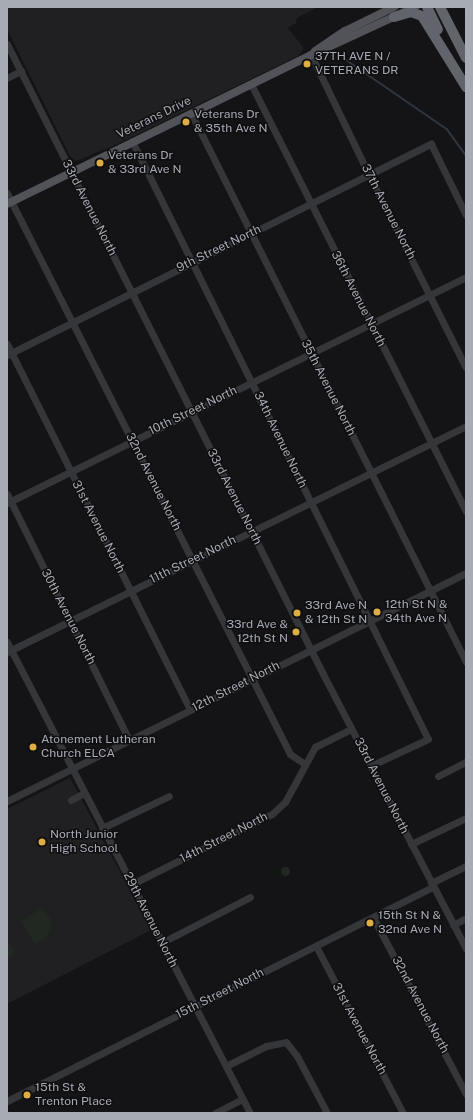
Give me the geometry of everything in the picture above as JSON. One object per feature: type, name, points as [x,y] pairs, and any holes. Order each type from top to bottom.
[{"type":"highway","points":[[427,7],[466,86]]},
{"type":"highway","points":[[440,7],[466,58]]},
{"type":"highway","points":[[447,7],[466,55]]},
{"type":"highway","points":[[394,12],[411,12],[422,16],[466,86]]},
{"type":"main road","name":"Veterans Drive","points":[[9,203],[394,12],[415,7]]},
{"type":"street","name":"33rd Avenue North","points":[[7,44],[351,729],[466,949]]},
{"type":"street","name":"37th Avenue North","points":[[311,54],[369,175],[466,368]]},
{"type":"street","points":[[7,78],[21,71]]},
{"type":"street","name":"36th Avenue North","points":[[251,84],[466,512]]},
{"type":"street","name":"35th Avenue North","points":[[191,113],[250,234],[466,662]]},
{"type":"street","name":"34th Avenue North","points":[[132,141],[428,739],[370,766]]},
{"type":"street","name":"9th Street North","points":[[9,354],[431,144],[466,214]]},
{"type":"street","name":"32nd Avenue North","points":[[7,194],[9,203],[72,322],[290,754],[305,764]]},
{"type":"street","name":"10th Street North","points":[[9,502],[466,277]]},
{"type":"street","name":"31st Avenue North","points":[[7,344],[9,354],[71,472],[190,710]]},
{"type":"street","name":"11th Street North","points":[[9,651],[466,426]]},
{"type":"street","name":"30th Avenue North","points":[[7,494],[9,502],[130,740]]},
{"type":"street","name":"12th Street North","points":[[9,800],[466,573]]},
{"type":"street","name":"29th Avenue North","points":[[7,642],[9,651],[73,769],[102,828],[250,1113]]},
{"type":"street","name":"14th Street North","points":[[132,884],[272,814],[285,802],[315,747],[351,729]]},
{"type":"street","points":[[438,776],[466,762]]},
{"type":"street","points":[[7,792],[9,800]]},
{"type":"street","points":[[71,800],[84,793]]},
{"type":"street","points":[[102,828],[169,796]]},
{"type":"street","points":[[411,844],[466,818]]},
{"type":"street","name":"15th Street North","points":[[7,1100],[373,917],[466,866]]},
{"type":"street","points":[[162,943],[250,897]]},
{"type":"street","name":"32nd Avenue North","points":[[373,917],[466,1094]]},
{"type":"street","points":[[453,925],[466,918]]},
{"type":"street","name":"31st Avenue North","points":[[316,946],[403,1113]]},
{"type":"street","points":[[226,1066],[266,1046],[286,1042],[297,1056],[327,1113]]},
{"type":"street","points":[[215,1113],[243,1099]]},
{"type":"shaded area","points":[[7,7],[318,7],[297,18],[296,23],[288,28],[303,47],[303,50],[298,56],[115,145],[76,161],[70,156],[7,29]]},
{"type":"shaded area","points":[[70,778],[151,930],[7,1004],[7,809]]},
{"type":"shaded area","points":[[283,867],[287,867],[289,871],[287,875],[283,875],[281,873],[281,869]]},
{"type":"shaded area","points":[[42,908],[51,920],[51,930],[45,939],[35,944],[21,921]]},
{"type":"shaded area","points":[[7,941],[15,952],[7,959]]},
{"type":"waterway","points":[[345,59],[447,129],[466,155]]},
{"type":"place","name":"37TH AVE N / VETERANS DR","points":[[307,64]]},
{"type":"place","name":"Veterans Dr & 35th Ave N","points":[[186,122]]},
{"type":"place","name":"Veterans Dr & 33rd Ave N","points":[[100,163]]},
{"type":"place","name":"12th St N & 34th Ave N","points":[[377,612]]},
{"type":"place","name":"33rd Ave N & 12th St N","points":[[297,613]]},
{"type":"place","name":"33rd Ave & 12th St N","points":[[296,632]]},
{"type":"place","name":"Atonement Lutheran Church ELCA","points":[[33,747]]},
{"type":"place","name":"North Junior High School","points":[[42,842]]},
{"type":"place","name":"15th St N & 32nd Ave N","points":[[370,923]]},
{"type":"place","name":"15th St & Trenton Place","points":[[27,1095]]}]
